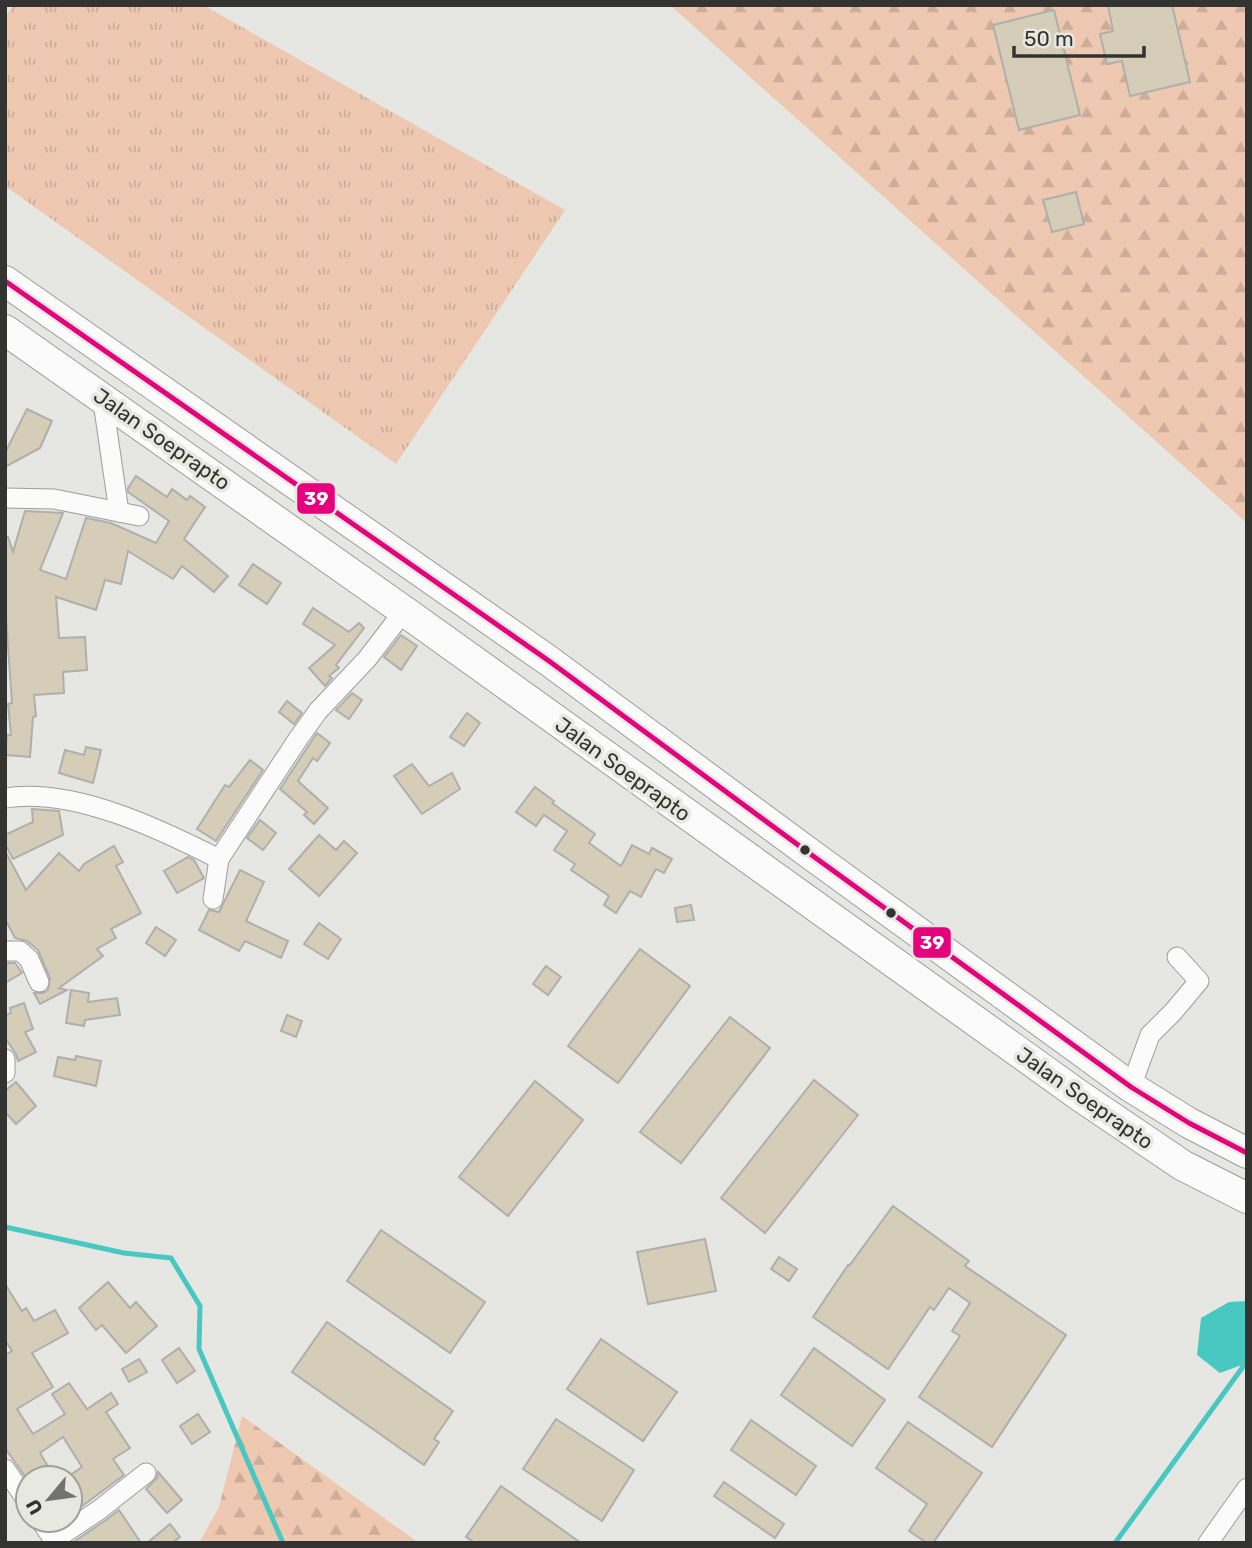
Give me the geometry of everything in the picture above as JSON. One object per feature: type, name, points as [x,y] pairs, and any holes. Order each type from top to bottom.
[{"type":"highway","name":"Jalan Soeprapto","points":[[5,281],[549,661],[1131,1087],[1189,1123],[1247,1153]]},
{"type":"highway","name":"Jalan Soeprapto","points":[[5,330],[404,611],[1080,1096],[1182,1165],[1247,1198]]},
{"type":"street","points":[[105,399],[104,409],[119,512]]},
{"type":"street","points":[[5,498],[54,499],[139,516]]},
{"type":"street","points":[[214,899],[219,859],[318,711],[367,659],[404,611]]},
{"type":"street","points":[[5,798],[29,794],[78,803],[168,833],[219,859]]},
{"type":"street","points":[[6,948],[20,951],[29,959],[39,982]]},
{"type":"street","points":[[1131,1087],[1150,1035],[1199,981],[1177,957]]},
{"type":"street","points":[[5,1059],[5,1073]]},
{"type":"street","points":[[55,1541],[146,1474]]},
{"type":"street","points":[[1208,1543],[1247,1488]]},
{"type":"green space","points":[[14,5],[203,5],[565,210],[396,464],[5,186],[5,17]]},
{"type":"green space","points":[[670,5],[1247,5],[1247,523]]},
{"type":"green space","points":[[242,1416],[419,1543],[199,1543],[219,1507]]},
{"type":"water","points":[[1247,1301],[1247,1363],[1220,1373],[1197,1355],[1201,1318],[1229,1302]]},
{"type":"building","points":[[1108,5],[1172,5],[1190,82],[1130,96],[1122,61],[1107,64],[1100,34],[1113,31]]},
{"type":"building","points":[[1054,10],[1080,115],[1019,130],[993,25]]},
{"type":"building","points":[[1076,192],[1084,224],[1052,232],[1043,200]]},
{"type":"building","points":[[27,409],[52,421],[40,448],[5,467],[5,453]]},
{"type":"building","points":[[136,476],[167,497],[172,489],[187,500],[190,496],[205,507],[184,539],[228,576],[214,592],[182,566],[173,579],[128,551],[121,584],[105,580],[96,610],[56,597],[59,638],[85,637],[87,670],[63,672],[64,693],[34,695],[36,716],[33,717],[30,757],[5,755],[7,735],[11,735],[8,704],[12,703],[5,604],[5,537],[8,537],[13,552],[25,511],[63,513],[40,570],[66,579],[86,518],[111,523],[156,543],[169,521],[128,492]]},
{"type":"building","points":[[253,564],[281,583],[267,604],[239,585]]},
{"type":"building","points":[[313,608],[349,632],[359,623],[364,628],[336,665],[339,668],[329,676],[332,678],[325,686],[309,668],[335,645],[303,624]]},
{"type":"building","points":[[401,635],[417,646],[401,670],[384,657]]},
{"type":"building","points":[[352,693],[362,700],[349,719],[336,710]]},
{"type":"building","points":[[287,701],[302,713],[294,724],[279,712]]},
{"type":"building","points":[[467,713],[480,723],[464,746],[450,737]]},
{"type":"building","points":[[317,733],[330,743],[317,761],[313,758],[298,781],[328,808],[314,824],[304,815],[307,812],[280,789]]},
{"type":"building","points":[[86,747],[101,750],[93,783],[59,773],[65,750],[84,755]]},
{"type":"building","points":[[250,760],[263,770],[216,841],[197,829],[225,785],[229,787]]},
{"type":"building","points":[[412,764],[429,786],[452,773],[460,789],[422,814],[394,776]]},
{"type":"building","points":[[535,787],[554,801],[552,803],[595,834],[589,843],[621,866],[632,845],[649,854],[652,848],[672,859],[664,873],[656,869],[641,897],[630,891],[616,913],[604,905],[609,896],[571,870],[575,864],[554,850],[567,831],[544,815],[536,826],[516,812]]},
{"type":"building","points":[[32,809],[59,811],[63,835],[13,859],[5,844],[5,835],[33,822]]},
{"type":"building","points":[[260,820],[276,833],[263,850],[247,838]]},
{"type":"building","points":[[319,835],[336,850],[344,841],[357,853],[319,896],[289,869]]},
{"type":"building","points":[[114,846],[123,862],[116,866],[141,913],[111,929],[116,938],[97,949],[103,956],[59,988],[67,990],[40,1004],[34,993],[48,990],[50,978],[38,950],[27,941],[15,938],[5,919],[5,851],[26,890],[59,853],[79,871],[84,864]]},
{"type":"building","points":[[188,857],[194,860],[204,878],[177,893],[164,871]]},
{"type":"building","points":[[240,870],[264,882],[246,921],[288,941],[281,958],[245,941],[239,951],[199,930],[209,910],[219,912]]},
{"type":"building","points":[[691,905],[694,920],[677,922],[675,908]]},
{"type":"building","points":[[319,923],[341,939],[328,959],[304,944]]},
{"type":"building","points":[[156,927],[176,940],[165,956],[146,943]]},
{"type":"building","points":[[640,949],[690,986],[618,1083],[568,1046]]},
{"type":"building","points":[[15,963],[22,973],[5,983],[5,966]]},
{"type":"building","points":[[546,966],[561,977],[548,995],[533,984]]},
{"type":"building","points":[[71,990],[89,993],[88,1002],[117,998],[120,1015],[85,1020],[84,1026],[66,1023]]},
{"type":"building","points":[[24,1003],[33,1029],[25,1032],[36,1052],[18,1061],[5,1038],[5,1015],[11,1013],[10,1008]]},
{"type":"building","points":[[287,1015],[302,1021],[296,1037],[281,1031]]},
{"type":"building","points":[[730,1017],[770,1048],[681,1163],[640,1132]]},
{"type":"building","points":[[76,1056],[101,1061],[96,1086],[54,1076],[58,1057],[75,1060]]},
{"type":"building","points":[[814,1080],[858,1115],[765,1233],[721,1198]]},
{"type":"building","points":[[535,1081],[583,1120],[508,1216],[459,1177]]},
{"type":"building","points":[[16,1082],[36,1106],[16,1124],[5,1112],[5,1091]]},
{"type":"building","points":[[893,1206],[969,1261],[965,1266],[1066,1335],[992,1447],[919,1397],[960,1336],[952,1331],[970,1303],[949,1288],[934,1310],[930,1307],[888,1369],[813,1317]]},
{"type":"building","points":[[381,1230],[485,1302],[450,1353],[347,1281]]},
{"type":"building","points":[[705,1239],[716,1291],[648,1304],[637,1252]]},
{"type":"building","points":[[779,1257],[797,1269],[789,1281],[771,1269]]},
{"type":"building","points":[[108,1282],[130,1308],[136,1302],[157,1326],[126,1353],[102,1325],[96,1330],[79,1308]]},
{"type":"building","points":[[5,1284],[22,1311],[26,1308],[34,1321],[55,1310],[68,1333],[32,1353],[53,1387],[17,1409],[33,1434],[65,1414],[52,1394],[69,1383],[87,1409],[111,1393],[118,1404],[106,1412],[130,1448],[113,1459],[124,1475],[84,1505],[84,1464],[80,1464],[63,1437],[40,1453],[47,1464],[16,1464],[5,1448],[5,1355],[12,1351],[5,1340]]},
{"type":"building","points":[[327,1322],[453,1411],[434,1439],[439,1442],[424,1465],[292,1372]]},
{"type":"building","points":[[601,1339],[677,1392],[643,1441],[567,1389]]},
{"type":"building","points":[[179,1348],[195,1371],[177,1383],[162,1360]]},
{"type":"building","points":[[814,1348],[885,1400],[852,1446],[781,1395]]},
{"type":"building","points":[[139,1359],[147,1372],[129,1382],[122,1369]]},
{"type":"building","points":[[198,1414],[210,1432],[192,1444],[180,1426]]},
{"type":"building","points":[[556,1419],[634,1470],[602,1521],[523,1469]]},
{"type":"building","points":[[751,1420],[816,1466],[796,1495],[731,1450]]},
{"type":"building","points":[[908,1422],[982,1473],[933,1543],[927,1543],[909,1531],[927,1504],[876,1468]]},
{"type":"building","points":[[158,1472],[182,1500],[167,1513],[146,1489],[157,1478]]},
{"type":"building","points":[[724,1482],[784,1524],[775,1538],[714,1496]]},
{"type":"building","points":[[501,1486],[581,1543],[475,1543],[466,1537]]},
{"type":"building","points":[[119,1510],[141,1543],[72,1543],[106,1520]]},
{"type":"building","points":[[170,1524],[180,1537],[172,1543],[147,1543]]},
{"type":"waterway","points":[[5,1227],[124,1253],[171,1258],[200,1306],[199,1349],[283,1543]]},
{"type":"waterway","points":[[1115,1543],[1245,1364]]},
{"type":"transit line","name":"39","points":[[5,281],[549,661],[1131,1087],[1189,1123],[1247,1153]]}]
